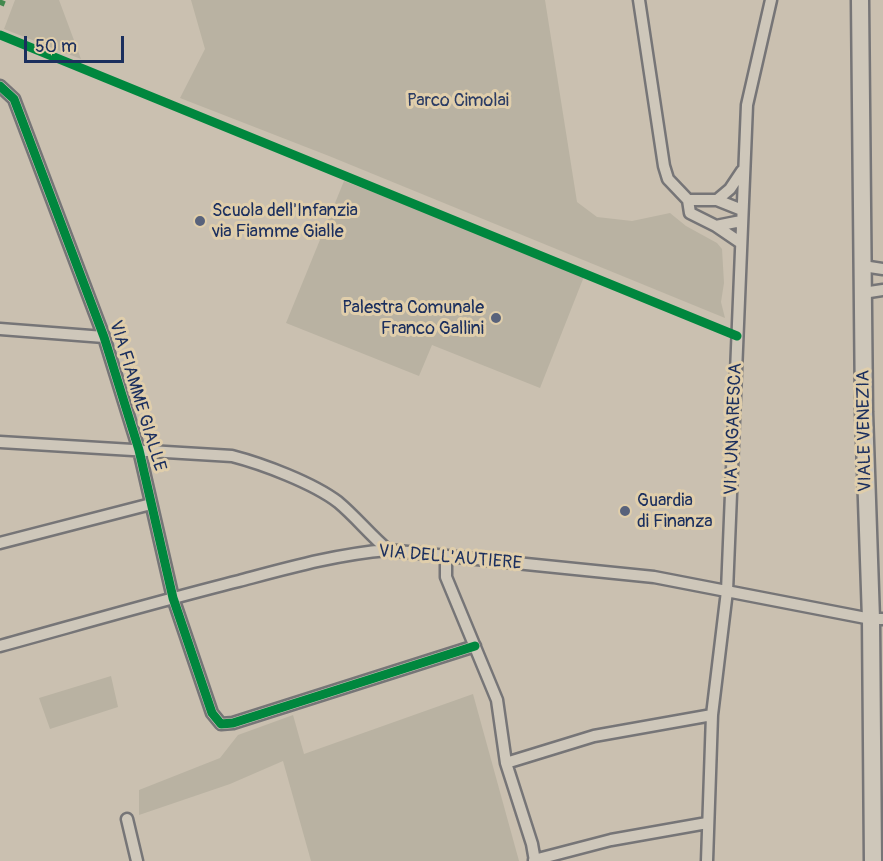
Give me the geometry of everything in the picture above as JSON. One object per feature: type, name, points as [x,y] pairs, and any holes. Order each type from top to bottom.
[{"type":"main road","name":"VIALE VENEZIA","points":[[860,0],[864,412],[877,619],[873,861]]},
{"type":"street","points":[[639,0],[668,180],[688,200],[690,213],[716,226],[741,243]]},
{"type":"street","name":"VIA UNGARESCA","points":[[707,861],[712,716],[727,591],[747,105],[771,0]]},
{"type":"street","name":"VIA FIAMME GIALLE","points":[[0,86],[14,99],[104,337],[139,450],[174,598],[212,712],[221,724],[233,723],[475,646]]},
{"type":"street","points":[[717,200],[730,189],[743,171]]},
{"type":"street","points":[[688,200],[717,200],[742,216]]},
{"type":"street","points":[[716,226],[742,216]]},
{"type":"street","points":[[863,266],[883,269]]},
{"type":"street","points":[[863,293],[883,290]]},
{"type":"street","points":[[0,329],[104,337]]},
{"type":"street","points":[[0,442],[232,456],[270,468],[322,492],[337,502],[388,550]]},
{"type":"street","points":[[0,543],[151,504]]},
{"type":"street","name":"VIA DELL'AUTIERE","points":[[0,646],[309,563],[361,552],[388,550],[654,577],[877,619]]},
{"type":"street","points":[[446,557],[446,577],[497,700],[506,763],[535,860],[611,840],[707,824]]},
{"type":"street","points":[[506,763],[594,736],[712,716]]},
{"type":"street","points":[[127,819],[137,861]]},
{"type":"green space","points":[[15,0],[59,0],[81,59],[4,29]]},
{"type":"green space","name":"Parco Cimolai","points":[[191,0],[545,0],[577,202],[597,217],[632,221],[670,213],[686,226],[717,243],[722,249],[724,283],[721,302],[725,318],[329,156],[180,98],[205,49]]},
{"type":"green space","points":[[344,181],[585,274],[540,388],[432,345],[419,376],[286,323]]},
{"type":"green space","points":[[111,676],[118,707],[50,729],[39,698]]},
{"type":"green space","points":[[473,694],[519,861],[311,861],[283,761],[230,784],[139,815],[139,790],[220,758],[238,735],[293,715],[304,754]]},
{"type":"marked path","points":[[0,5],[2,0]]},
{"type":"cycle path","points":[[0,35],[737,336]]},
{"type":"cycle path","points":[[0,86],[14,99],[104,337],[139,450],[173,598],[212,713],[221,724],[233,723],[475,646]]},
{"type":"place","name":"Scuola dell'Infanzia via Fiamme Gialle","points":[[200,221]]},
{"type":"place","name":"Palestra Comunale Franco Gallini","points":[[496,318]]},
{"type":"place","name":"Guardia di Finanza","points":[[625,511]]}]
